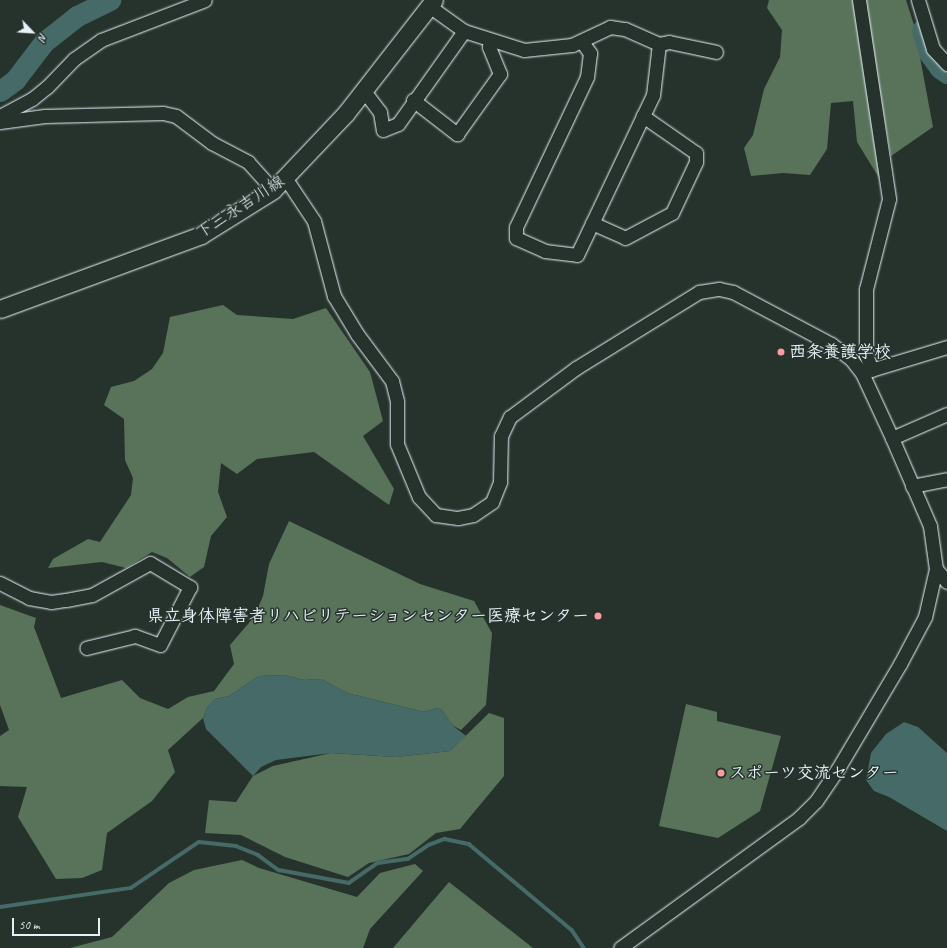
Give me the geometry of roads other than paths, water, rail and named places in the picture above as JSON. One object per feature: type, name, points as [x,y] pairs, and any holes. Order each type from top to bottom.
[{"type":"main road","name":"下三永吉川線","points":[[0,309],[201,235],[279,184],[364,91],[431,3]]},
{"type":"street","points":[[0,116],[32,99],[47,87],[74,59],[102,40],[205,0]]},
{"type":"street","points":[[859,0],[889,199],[866,289],[866,355],[864,370]]},
{"type":"street","points":[[918,0],[930,43],[947,64]]},
{"type":"street","points":[[431,3],[464,31],[524,50],[536,50],[582,42],[600,30],[610,27],[625,29],[659,44],[669,42],[716,52]]},
{"type":"street","points":[[364,91],[380,112],[383,130],[398,124],[413,100],[464,31]]},
{"type":"street","points":[[413,100],[457,134],[500,74],[489,46],[490,40]]},
{"type":"street","points":[[582,42],[590,53],[587,77],[516,227],[516,238],[545,251],[577,255],[653,96],[659,44]]},
{"type":"street","points":[[0,122],[45,116],[163,113],[176,116],[212,143],[248,162],[279,184],[314,221],[334,296],[357,334],[392,381],[397,401],[397,444],[419,497],[436,515],[458,518],[473,515],[492,502],[500,482],[501,436],[510,417],[576,368],[699,292],[719,289],[733,292],[831,344],[864,370],[930,526],[936,569],[924,617],[900,664],[816,801],[796,822],[620,948]]},
{"type":"street","points":[[592,223],[625,238],[672,214],[696,162],[696,153],[643,116]]},
{"type":"street","points":[[864,370],[947,347]]},
{"type":"street","points":[[892,438],[947,414]]},
{"type":"street","points":[[912,486],[947,479]]},
{"type":"street","points":[[0,583],[34,599],[51,602],[66,600],[92,594],[150,563],[190,587],[160,645],[135,636],[86,648]]},
{"type":"street","points":[[936,569],[947,582]]},
{"type":"water","points":[[284,675],[304,680],[321,679],[347,693],[424,712],[437,708],[442,710],[452,725],[466,736],[450,751],[396,757],[331,753],[276,760],[261,767],[253,776],[206,729],[203,718],[207,708],[215,699],[229,696],[259,676]]},
{"type":"water","points":[[904,722],[918,727],[947,753],[947,831],[889,797],[874,791],[866,780],[871,753],[886,734]]},
{"type":"waterway","points":[[0,91],[15,80],[44,42],[77,16],[110,0]]},
{"type":"waterway","points":[[922,30],[929,53],[940,68],[947,73]]},
{"type":"waterway","points":[[0,907],[131,888],[199,842],[236,846],[258,855],[279,870],[349,883],[378,863],[408,859],[429,845],[445,839],[469,844],[572,930],[584,948]]},
{"type":"place","name":"西条養護学校","points":[[781,352]]},
{"type":"place","name":"県立身体障害者リハビリテーションセンター医療センター","points":[[598,616]]},
{"type":"place","name":"スポーツ交流センター","points":[[721,773]]}]
